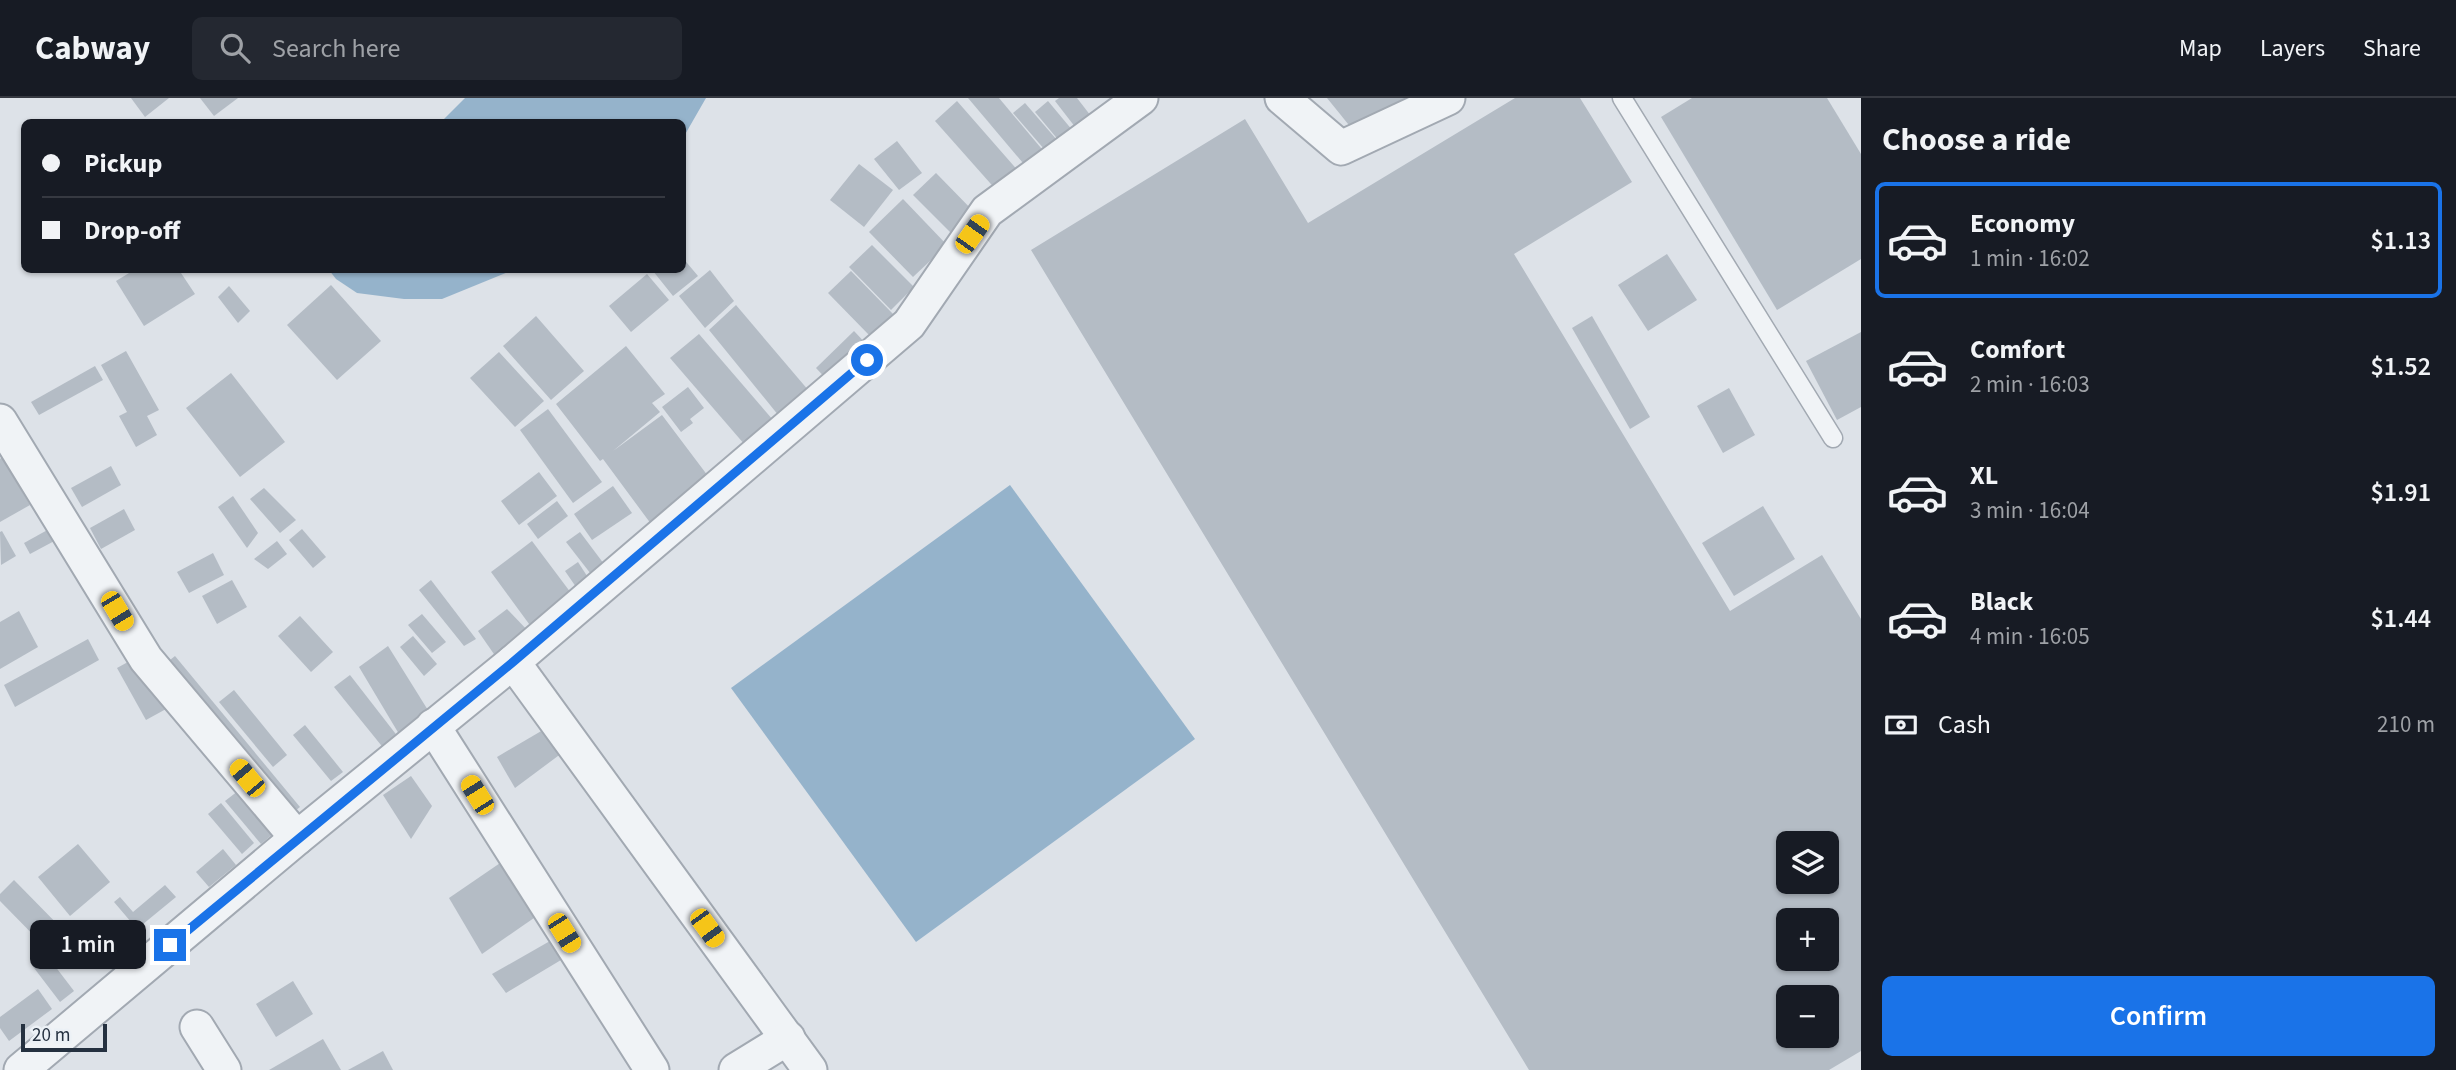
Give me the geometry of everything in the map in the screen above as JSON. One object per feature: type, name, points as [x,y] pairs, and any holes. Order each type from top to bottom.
[{"type":"street","points":[[21,1070],[513,662],[909,324],[987,211],[1141,98]]},
{"type":"street","points":[[1282,98],[1341,148],[1448,98]]},
{"type":"street","points":[[0,421],[146,659],[298,838]]},
{"type":"street","points":[[513,662],[810,1070]]},
{"type":"street","points":[[433,726],[652,1070]]},
{"type":"street","points":[[197,1027],[224,1070]]},
{"type":"street","points":[[736,1070],[788,1038]]},
{"type":"lane","points":[[1622,98],[1833,438]]},
{"type":"water","points":[[465,98],[706,98],[686,133],[686,119],[444,119]]},
{"type":"water","points":[[331,273],[506,273],[442,299],[404,299],[357,293]]},
{"type":"water","points":[[1010,485],[1195,739],[916,942],[731,688]]},
{"type":"building","points":[[131,98],[169,98],[145,117]]},
{"type":"building","points":[[200,98],[238,98],[214,116]]},
{"type":"building","points":[[968,98],[999,98],[1046,154],[1028,169]]},
{"type":"building","points":[[1059,98],[1077,98],[1094,120],[1079,132],[1055,101]]},
{"type":"building","points":[[1327,98],[1406,98],[1408,102],[1357,135]]},
{"type":"building","points":[[1515,98],[1580,98],[1632,182],[1514,254],[1730,611],[1822,555],[1861,619],[1861,1051],[1829,1070],[1529,1070],[1031,250],[1245,119],[1308,223]]},
{"type":"building","points":[[1692,98],[1827,98],[1861,154],[1861,259],[1777,310],[1661,117]]},
{"type":"building","points":[[957,101],[1020,173],[998,192],[935,121]]},
{"type":"building","points":[[1048,101],[1078,137],[1065,148],[1035,112]]},
{"type":"building","points":[[1025,103],[1063,147],[1051,157],[1013,113]]},
{"type":"building","points":[[897,141],[922,173],[899,190],[874,159]]},
{"type":"building","points":[[859,164],[893,190],[864,227],[830,200]]},
{"type":"building","points":[[936,173],[978,216],[956,238],[913,195]]},
{"type":"building","points":[[903,199],[947,245],[913,277],[869,232]]},
{"type":"building","points":[[872,245],[914,287],[891,310],[849,267]]},
{"type":"building","points":[[1667,254],[1697,300],[1648,331],[1618,285]]},
{"type":"building","points":[[686,262],[698,276],[673,296],[655,273],[686,273]]},
{"type":"building","points":[[710,270],[734,301],[705,328],[679,296]]},
{"type":"building","points":[[851,271],[893,314],[870,336],[828,293]]},
{"type":"building","points":[[129,273],[181,273],[195,294],[144,326],[116,281]]},
{"type":"building","points":[[647,274],[669,300],[631,332],[609,306]]},
{"type":"building","points":[[331,285],[381,341],[337,380],[287,325]]},
{"type":"building","points":[[229,286],[250,311],[238,323],[218,297]]},
{"type":"building","points":[[736,305],[809,391],[779,416],[709,330]]},
{"type":"building","points":[[536,316],[584,371],[551,400],[503,346]]},
{"type":"building","points":[[1592,316],[1650,417],[1630,429],[1572,328]]},
{"type":"building","points":[[854,331],[868,346],[830,383],[816,368]]},
{"type":"building","points":[[1861,332],[1861,407],[1837,420],[1806,361]]},
{"type":"building","points":[[699,334],[773,420],[745,445],[670,358]]},
{"type":"building","points":[[626,346],[665,394],[652,403],[660,412],[613,451],[662,415],[714,484],[654,528],[603,459],[600,461],[556,404]]},
{"type":"building","points":[[126,351],[159,410],[147,416],[157,435],[136,447],[119,416],[127,412],[101,365]]},
{"type":"building","points":[[499,352],[544,401],[515,427],[470,378]]},
{"type":"building","points":[[95,366],[103,380],[39,415],[31,402]]},
{"type":"building","points":[[231,373],[285,442],[240,477],[186,408]]},
{"type":"building","points":[[688,387],[704,408],[690,419],[693,423],[681,432],[662,407]]},
{"type":"building","points":[[1729,388],[1755,435],[1723,453],[1697,406]]},
{"type":"building","points":[[548,409],[602,482],[573,503],[520,430]]},
{"type":"building","points":[[2,457],[30,505],[0,522],[0,459]]},
{"type":"building","points":[[111,466],[121,485],[82,507],[71,488]]},
{"type":"building","points":[[539,472],[557,496],[519,525],[501,501]]},
{"type":"building","points":[[613,486],[632,513],[592,540],[574,514]]},
{"type":"building","points":[[264,488],[296,520],[280,533],[250,499]]},
{"type":"building","points":[[233,496],[258,533],[247,548],[218,507]]},
{"type":"building","points":[[557,501],[568,516],[538,539],[527,524]]},
{"type":"building","points":[[1763,506],[1795,559],[1734,596],[1702,543]]},
{"type":"building","points":[[124,509],[135,530],[101,549],[90,528]]},
{"type":"building","points":[[51,528],[58,539],[30,554],[24,543]]},
{"type":"building","points":[[302,529],[326,557],[313,568],[289,540]]},
{"type":"building","points":[[2,531],[16,556],[1,565],[0,532]]},
{"type":"building","points":[[580,532],[607,568],[594,578],[566,542]]},
{"type":"building","points":[[277,541],[287,554],[268,569],[254,559]]},
{"type":"building","points":[[532,541],[574,597],[532,628],[491,572]]},
{"type":"building","points":[[213,553],[224,575],[189,593],[177,572]]},
{"type":"building","points":[[578,562],[589,579],[576,587],[565,571]]},
{"type":"building","points":[[232,580],[247,607],[217,624],[202,596]]},
{"type":"building","points":[[431,580],[476,639],[464,646],[419,590]]},
{"type":"building","points":[[507,609],[531,634],[498,660],[478,631]]},
{"type":"building","points":[[19,611],[38,647],[0,669],[0,622]]},
{"type":"building","points":[[422,614],[446,642],[432,653],[408,625]]},
{"type":"building","points":[[300,616],[333,652],[311,672],[278,636]]},
{"type":"building","points":[[413,636],[437,664],[424,676],[400,647]]},
{"type":"building","points":[[88,639],[99,660],[15,707],[4,685]]},
{"type":"building","points":[[388,646],[431,715],[399,734],[359,667]]},
{"type":"building","points":[[175,656],[300,807],[285,819],[160,668]]},
{"type":"building","points":[[137,657],[166,709],[146,720],[117,668]]},
{"type":"building","points":[[350,675],[402,742],[385,750],[334,687]]},
{"type":"building","points":[[234,690],[287,755],[273,767],[219,702]]},
{"type":"building","points":[[305,725],[343,772],[331,781],[293,735]]},
{"type":"building","points":[[543,730],[566,750],[515,788],[497,757]]},
{"type":"building","points":[[411,776],[432,806],[411,839],[383,795]]},
{"type":"building","points":[[247,784],[282,826],[261,844],[225,801]]},
{"type":"building","points":[[221,803],[254,843],[242,854],[208,814]]},
{"type":"building","points":[[78,844],[110,882],[70,916],[38,877]]},
{"type":"building","points":[[223,849],[236,865],[209,887],[196,872]]},
{"type":"building","points":[[506,859],[544,911],[482,954],[449,898]]},
{"type":"building","points":[[14,880],[69,936],[51,953],[0,901],[0,894]]},
{"type":"building","points":[[165,885],[176,897],[137,929],[114,902],[120,897],[133,912]]},
{"type":"building","points":[[557,937],[571,954],[506,993],[492,974]]},
{"type":"building","points":[[45,953],[74,991],[60,1002],[31,964]]},
{"type":"building","points":[[293,981],[313,1014],[276,1037],[256,1004]]},
{"type":"building","points":[[38,989],[52,1009],[9,1041],[0,1028],[0,1017]]},
{"type":"building","points":[[323,1039],[341,1070],[269,1070]]},
{"type":"building","points":[[383,1051],[393,1070],[348,1070]]},
{"type":"route","points":[[170,945],[513,662],[867,360]]}]
